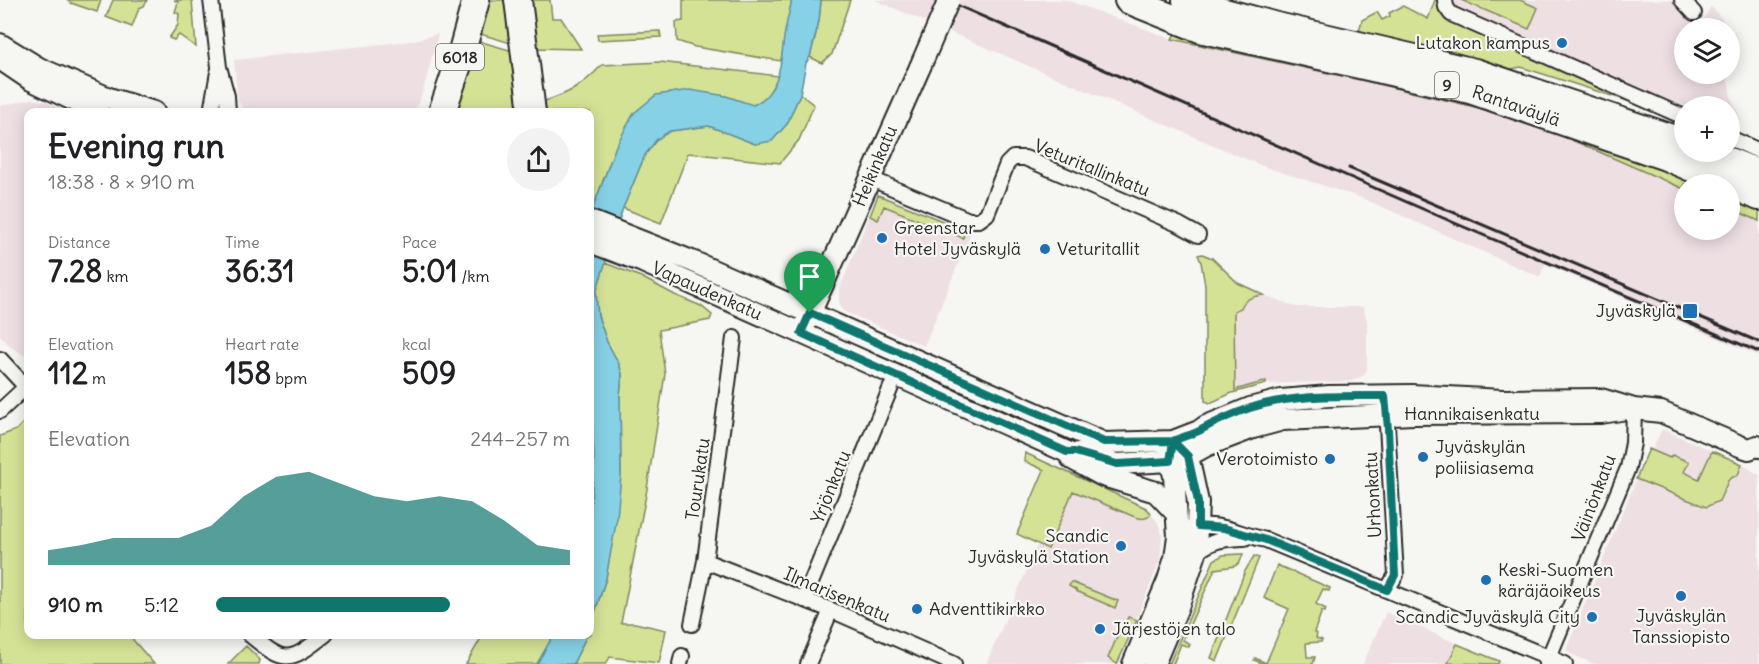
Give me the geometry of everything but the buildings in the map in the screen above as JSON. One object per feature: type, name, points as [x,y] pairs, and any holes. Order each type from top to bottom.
[{"type":"highway","name":"6018","points":[[443,108],[476,0]]},
{"type":"highway","points":[[518,0],[532,108]]},
{"type":"highway","name":"Rantaväylä","points":[[1128,0],[1200,29],[1470,90],[1666,157],[1759,197]]},
{"type":"highway","name":"Rantaväylä","points":[[1186,0],[1277,26],[1475,72],[1674,139]]},
{"type":"highway","points":[[1732,162],[1759,173]]},
{"type":"main road","name":"Heikinkatu","points":[[801,333],[948,0]]},
{"type":"main road","points":[[0,44],[39,68],[109,98],[141,108]]},
{"type":"main road","points":[[0,59],[31,80],[90,108]]},
{"type":"main road","name":"Vapaudenkatu","points":[[594,223],[653,245],[1104,442],[1173,441]]},
{"type":"main road","name":"Vapaudenkatu","points":[[594,244],[643,262],[1067,452]]},
{"type":"main road","name":"Hannikaisenkatu","points":[[1173,441],[1250,408],[1281,400],[1329,396],[1386,405],[1602,413],[1634,409],[1660,412],[1756,451]]},
{"type":"main road","name":"Hannikaisenkatu","points":[[1067,452],[1075,452],[1117,464],[1179,459],[1253,428],[1284,420],[1386,405]]},
{"type":"main road","points":[[1154,664],[1178,607],[1196,553],[1198,502],[1173,441]]},
{"type":"main road","points":[[1067,452],[1072,459],[1103,476],[1156,492],[1175,512]]},
{"type":"main road","points":[[1133,664],[1175,558],[1178,536],[1174,476],[1179,459]]},
{"type":"street","points":[[211,0],[219,67],[228,108]]},
{"type":"street","points":[[1445,0],[1446,8],[1451,14],[1674,113]]},
{"type":"street","points":[[1682,0],[1694,13]]},
{"type":"street","points":[[212,108],[219,67]]},
{"type":"street","points":[[1740,142],[1759,151]]},
{"type":"street","name":"Veturitallinkatu","points":[[870,178],[969,220],[979,220],[987,214],[1007,164],[1013,158],[1025,158],[1180,225],[1198,235]]},
{"type":"street","name":"Tourukatu","points":[[692,624],[705,561],[734,338]]},
{"type":"street","points":[[0,359],[24,383]]},
{"type":"street","name":"Yrjönkatu","points":[[804,600],[891,387]]},
{"type":"street","points":[[0,411],[24,390]]},
{"type":"street","name":"Urhonkatu","points":[[1386,405],[1395,575],[1387,590]]},
{"type":"street","name":"Väinönkatu","points":[[1547,661],[1628,468],[1633,443],[1634,409]]},
{"type":"street","points":[[1178,536],[1198,526],[1224,528],[1266,540],[1387,590],[1547,661],[1565,664]]},
{"type":"street","points":[[1196,553],[1207,544],[1221,539],[1253,537]]},
{"type":"street","name":"Ilmarisenkatu","points":[[705,561],[831,610],[954,664]]},
{"type":"street","points":[[808,664],[831,610]]},
{"type":"street","points":[[253,639],[270,658],[282,664],[292,662],[320,639]]},
{"type":"shaded area","points":[[875,0],[1066,0],[1172,39],[1496,112],[1549,130],[1674,185],[1674,240],[1740,240],[1740,212],[1759,221],[1759,356],[1545,264],[1540,277],[1362,198],[1265,167]]},
{"type":"shaded area","points":[[1449,0],[1616,0],[1616,2],[1617,0],[1675,0],[1692,18],[1674,18],[1674,84],[1729,84],[1731,96],[1674,96],[1674,108],[1453,10]]},
{"type":"shaded area","points":[[1711,6],[1721,18],[1705,18]]},
{"type":"shaded area","points":[[438,34],[423,91],[416,108],[243,108],[238,101],[234,60],[411,41]]},
{"type":"shaded area","points":[[32,99],[47,102],[57,108],[24,108],[24,355],[11,347],[0,335],[0,106]]},
{"type":"shaded area","points":[[878,195],[971,233],[924,346],[843,311],[839,302],[842,283]]},
{"type":"shaded area","points":[[1264,295],[1296,307],[1363,307],[1367,321],[1367,370],[1364,375],[1352,381],[1263,384],[1235,393],[1234,311],[1240,310],[1249,299]]},
{"type":"shaded area","points":[[1662,429],[1742,464],[1759,475],[1759,664],[1594,664],[1566,650],[1649,449],[1652,450]]},
{"type":"shaded area","points":[[1069,473],[1146,508],[1157,521],[1162,534],[1160,560],[1118,664],[986,664]]},
{"type":"shaded area","points":[[1386,612],[1444,638],[1506,664],[1363,664]]},
{"type":"green space","points":[[67,0],[101,0],[97,12]]},
{"type":"green space","points":[[113,0],[147,0],[144,6],[139,8],[132,27],[106,17]]},
{"type":"green space","points":[[174,0],[192,0],[196,47],[179,35],[174,40],[169,38],[178,25],[179,14],[175,12],[178,2]]},
{"type":"green space","points":[[484,0],[509,0],[514,44],[477,33]]},
{"type":"green space","points":[[528,0],[550,0],[552,18],[561,18],[581,49],[533,48]]},
{"type":"green space","points":[[683,0],[793,0],[781,61],[695,47],[677,41],[676,22],[683,21]]},
{"type":"green space","points":[[821,0],[850,0],[832,54],[822,63],[810,57],[819,21]]},
{"type":"green space","points":[[1435,0],[1440,0],[1442,10],[1653,109],[1521,67],[1502,71],[1495,65],[1445,49],[1443,52],[1359,31],[1362,20],[1377,12],[1382,20],[1390,16],[1389,13],[1403,6],[1428,19]]},
{"type":"green space","points":[[1461,0],[1520,0],[1538,8],[1529,29]]},
{"type":"green space","points":[[1178,29],[1494,106],[1681,174],[1674,174],[1674,185],[1549,130],[1496,112],[1172,39]]},
{"type":"green space","points":[[660,31],[661,37],[598,40],[597,34]]},
{"type":"green space","points":[[475,40],[513,51],[522,108],[453,108]]},
{"type":"green space","points":[[660,62],[779,76],[765,100],[753,106],[726,96],[616,146],[594,205],[594,108],[543,108],[542,102],[575,88],[602,65]]},
{"type":"green space","points":[[800,94],[814,105],[799,140],[780,163],[688,153],[661,223],[623,208],[645,155],[657,139],[670,131],[709,126],[755,144],[787,124]]},
{"type":"green space","points":[[878,195],[965,230],[963,238],[884,206],[878,220],[870,216]]},
{"type":"green space","points":[[1740,198],[1759,207],[1759,221],[1740,212]]},
{"type":"green space","points":[[1202,254],[1212,258],[1238,283],[1264,295],[1250,298],[1241,308],[1234,311],[1235,390],[1266,381],[1266,384],[1232,393],[1210,403],[1205,401],[1205,285],[1198,255]]},
{"type":"green space","points":[[605,263],[641,277],[701,306],[712,315],[710,320],[659,330],[665,374],[646,495],[621,623],[635,623],[666,630],[659,663],[610,657],[606,664],[573,664],[585,639],[594,639],[594,615],[606,578],[621,475],[622,374],[598,316],[596,292]]},
{"type":"green space","points":[[24,422],[24,639],[133,639],[154,664],[0,664],[0,436],[16,430]]},
{"type":"green space","points":[[1649,449],[1670,458],[1672,455],[1689,462],[1684,472],[1699,479],[1712,451],[1742,464],[1738,475],[1729,479],[1719,501],[1706,507],[1636,479]]},
{"type":"green space","points":[[1025,453],[1146,508],[1151,513],[1146,518],[1137,518],[1073,491],[1048,549],[1017,534],[1044,470],[1024,461]]},
{"type":"green space","points":[[1243,554],[1240,562],[1235,566],[1215,569],[1183,640],[1190,644],[1189,647],[1181,644],[1173,664],[1169,664],[1214,560],[1223,555]]},
{"type":"green space","points":[[1254,556],[1259,558],[1217,661],[1211,658],[1245,571]]},
{"type":"green space","points":[[1277,565],[1330,588],[1329,591],[1323,589],[1316,604],[1326,609],[1325,612],[1322,611],[1314,632],[1317,634],[1316,638],[1322,640],[1306,643],[1307,657],[1315,657],[1313,664],[1264,664],[1254,660],[1255,658],[1266,663],[1289,609],[1264,598]]},
{"type":"green space","points":[[1071,582],[1118,601],[1115,608],[1076,591],[1069,586]]},
{"type":"green space","points":[[1128,617],[1137,620],[1117,664],[1108,658]]},
{"type":"green space","points":[[481,639],[552,639],[537,664],[466,664]]},
{"type":"green space","points":[[1457,644],[1499,661],[1498,664],[1448,663]]},
{"type":"green space","points":[[246,646],[260,660],[259,664],[228,664]]},
{"type":"water","points":[[792,0],[821,0],[819,21],[810,57],[806,63],[800,94],[787,124],[772,141],[755,144],[709,126],[670,131],[657,139],[645,155],[623,208],[596,292],[598,316],[622,374],[621,475],[617,518],[606,578],[594,615],[594,205],[616,146],[634,113],[656,95],[690,90],[726,96],[753,105],[769,93],[778,76]]},
{"type":"water","points":[[551,639],[585,639],[573,664],[537,664]]},
{"type":"railway","points":[[945,0],[1457,224],[1759,352]]},
{"type":"railway","points":[[1349,168],[1759,342]]},
{"type":"place","name":"Lutakon kampus","points":[[1562,43]]},
{"type":"place","name":"Greenstar Hotel Jyväskylä","points":[[882,238]]},
{"type":"place","name":"Veturitallit","points":[[1045,249]]},
{"type":"place","name":"Jyväskylä","points":[[1690,311]]},
{"type":"place","name":"Jyväskylän poliisiasema","points":[[1423,457]]},
{"type":"place","name":"Verotoimisto","points":[[1330,459]]},
{"type":"place","name":"Scandic Jyväskylä Station","points":[[1121,546]]},
{"type":"place","name":"Keski-Suomen käräjäoikeus","points":[[1486,580]]},
{"type":"place","name":"Jyväskylän Tanssiopisto","points":[[1681,596]]},
{"type":"place","name":"Adventtikirkko","points":[[917,609]]},
{"type":"place","name":"Scandic Jyväskylä City","points":[[1592,617]]},
{"type":"place","name":"Järjestöjen talo","points":[[1100,629]]},
{"type":"route","points":[[810,313],[801,333],[1067,452],[1075,452],[1117,464],[1170,461],[1173,441],[1250,408],[1281,400],[1329,396],[1385,396],[1395,575],[1387,590],[1266,540],[1224,528],[1198,526],[1198,502],[1188,456],[1173,441],[1104,442],[810,313]]}]
